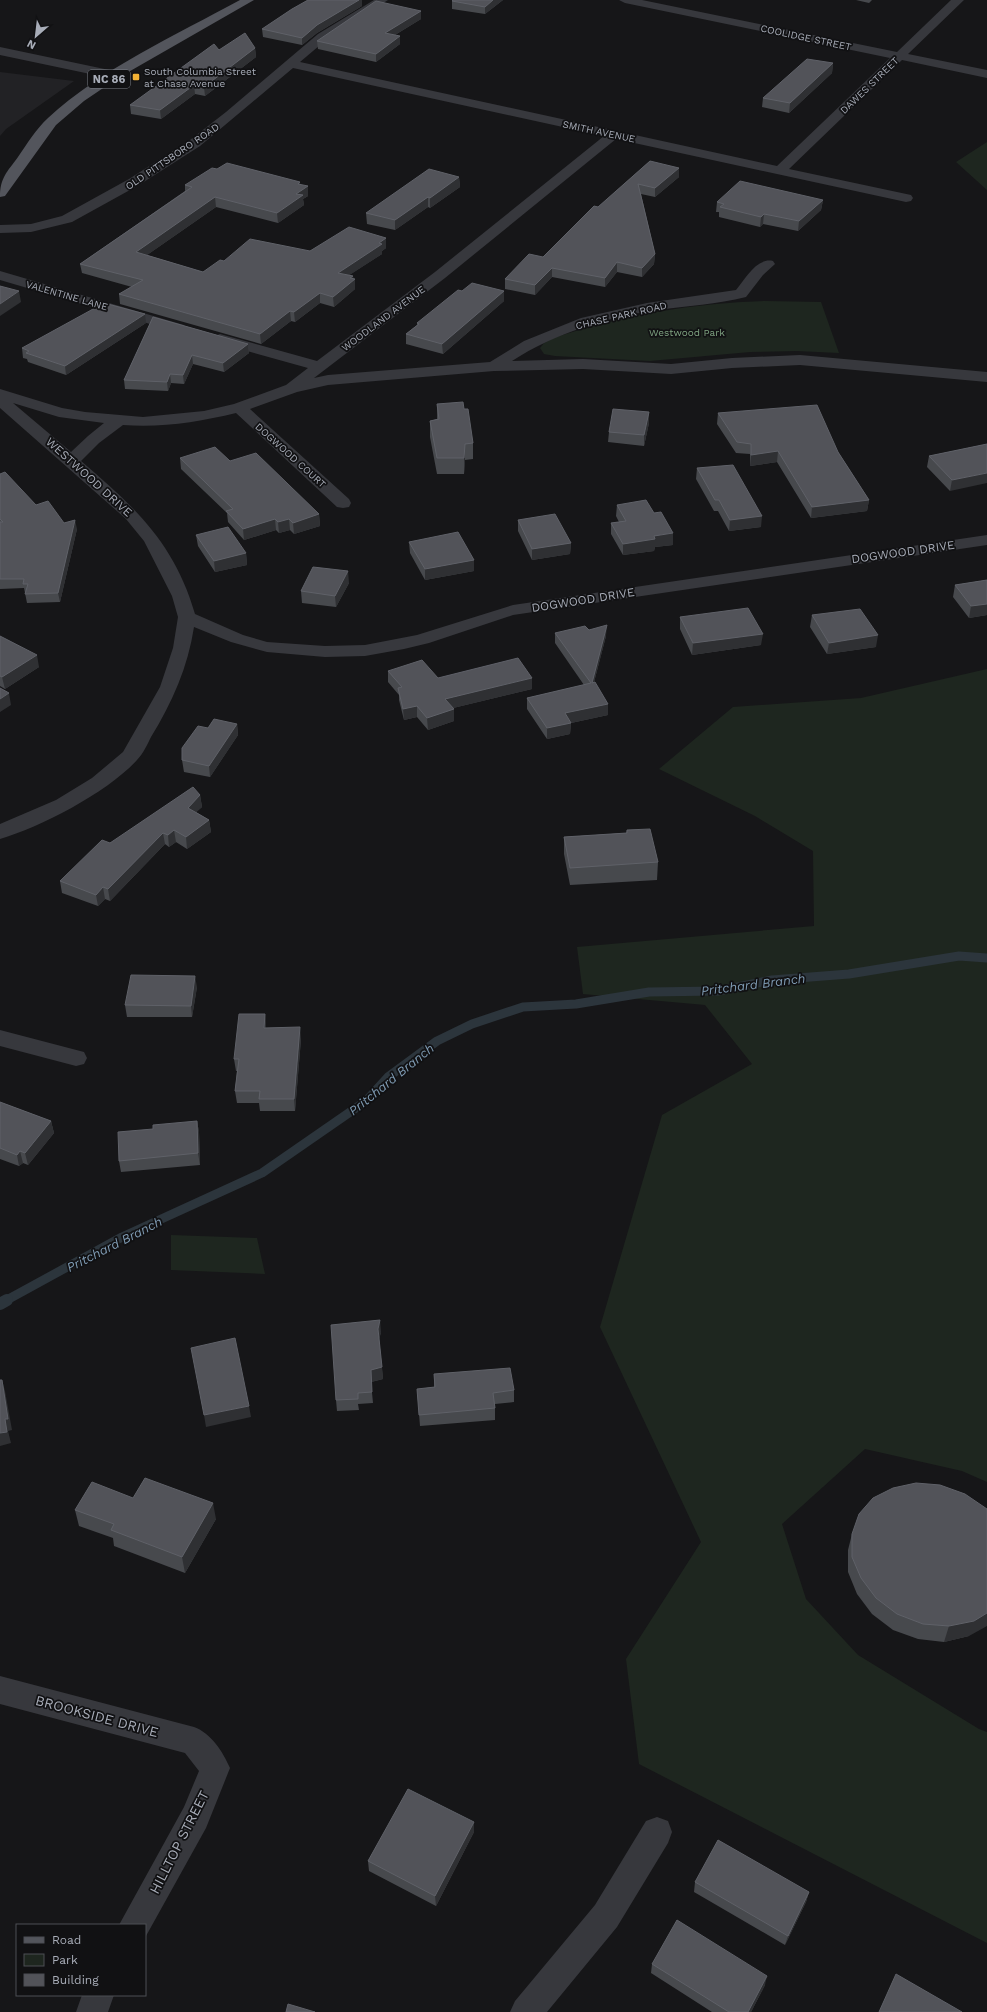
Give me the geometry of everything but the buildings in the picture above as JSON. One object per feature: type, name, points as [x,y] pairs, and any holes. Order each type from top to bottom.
[{"type":"main road","name":"NC 86","points":[[0,193],[26,153],[51,122],[80,98],[114,75],[248,0]]},
{"type":"street","name":"OLD PITTSBORO ROAD","points":[[0,229],[31,228],[67,219],[112,195],[195,143],[292,64],[322,37],[382,0]]},
{"type":"street","name":"COOLIDGE STREET","points":[[625,0],[987,74]]},
{"type":"street","name":"DAWES STREET","points":[[780,170],[958,0]]},
{"type":"street","points":[[0,52],[114,75]]},
{"type":"street","name":"SMITH AVENUE","points":[[292,64],[906,198]]},
{"type":"street","name":"WOODLAND AVENUE","points":[[0,394],[59,412],[118,421],[175,420],[204,416],[240,408],[292,388],[440,275],[613,135]]},
{"type":"street","name":"CHASE PARK ROAD","points":[[494,366],[515,351],[535,340],[571,326],[646,307],[741,294],[758,272],[768,264]]},
{"type":"street","name":"VALENTINE LANE","points":[[0,275],[193,332]]},
{"type":"street","points":[[208,336],[320,367]]},
{"type":"street","points":[[292,388],[335,380],[494,366],[583,364],[670,369],[732,363],[800,360],[987,377]]},
{"type":"street","name":"WESTWOOD DRIVE","points":[[0,400],[73,461],[132,515],[152,539],[181,596],[187,617],[182,648],[169,687],[148,727],[130,756],[99,782],[63,805],[0,832]]},
{"type":"street","name":"DOGWOOD COURT","points":[[240,408],[343,503]]},
{"type":"street","points":[[73,461],[83,447],[98,434],[118,421]]},
{"type":"street","name":"DOGWOOD DRIVE","points":[[187,617],[265,647],[347,652],[391,647],[424,639],[485,617],[513,610],[987,540]]},
{"type":"street","points":[[0,1038],[76,1058]]},
{"type":"street","name":"BROOKSIDE DRIVE","points":[[0,1690],[194,1741]]},
{"type":"street","name":"HILLTOP STREET","points":[[136,1924],[195,1817],[215,1768],[194,1741]]},
{"type":"street","points":[[526,2012],[606,1916],[657,1832]]},
{"type":"street","points":[[92,2012],[98,1996]]},
{"type":"shaded area","points":[[0,72],[74,81],[6,129],[0,136]]},
{"type":"green space","points":[[987,142],[987,190],[956,162]]},
{"type":"green space","name":"Westwood Park","points":[[765,301],[821,302],[839,353],[797,351],[750,352],[650,361],[555,356],[544,354],[540,348],[544,343],[556,337],[633,316],[685,307]]},
{"type":"green space","points":[[987,669],[987,1482],[962,1471],[865,1449],[782,1524],[806,1599],[858,1655],[979,1729],[987,1732],[987,1943],[639,1764],[626,1659],[701,1542],[600,1327],[662,1115],[752,1064],[705,1005],[583,994],[577,947],[814,926],[813,851],[755,816],[659,769],[733,707],[861,698]]},
{"type":"green space","points":[[171,1235],[257,1238],[265,1274],[171,1270]]},
{"type":"waterway","name":"Pritchard Branch","points":[[5,1301],[122,1237],[262,1173],[366,1101],[388,1077],[437,1041],[472,1024],[523,1007],[576,1004],[649,992],[718,991],[772,980],[849,974],[959,956],[987,958]]},
{"type":"waterway","name":"Pritchard Branch","points":[[0,1304],[7,1300]]},
{"type":"place","name":"South Columbia Street at Chase Avenue","points":[[136,77]]}]
